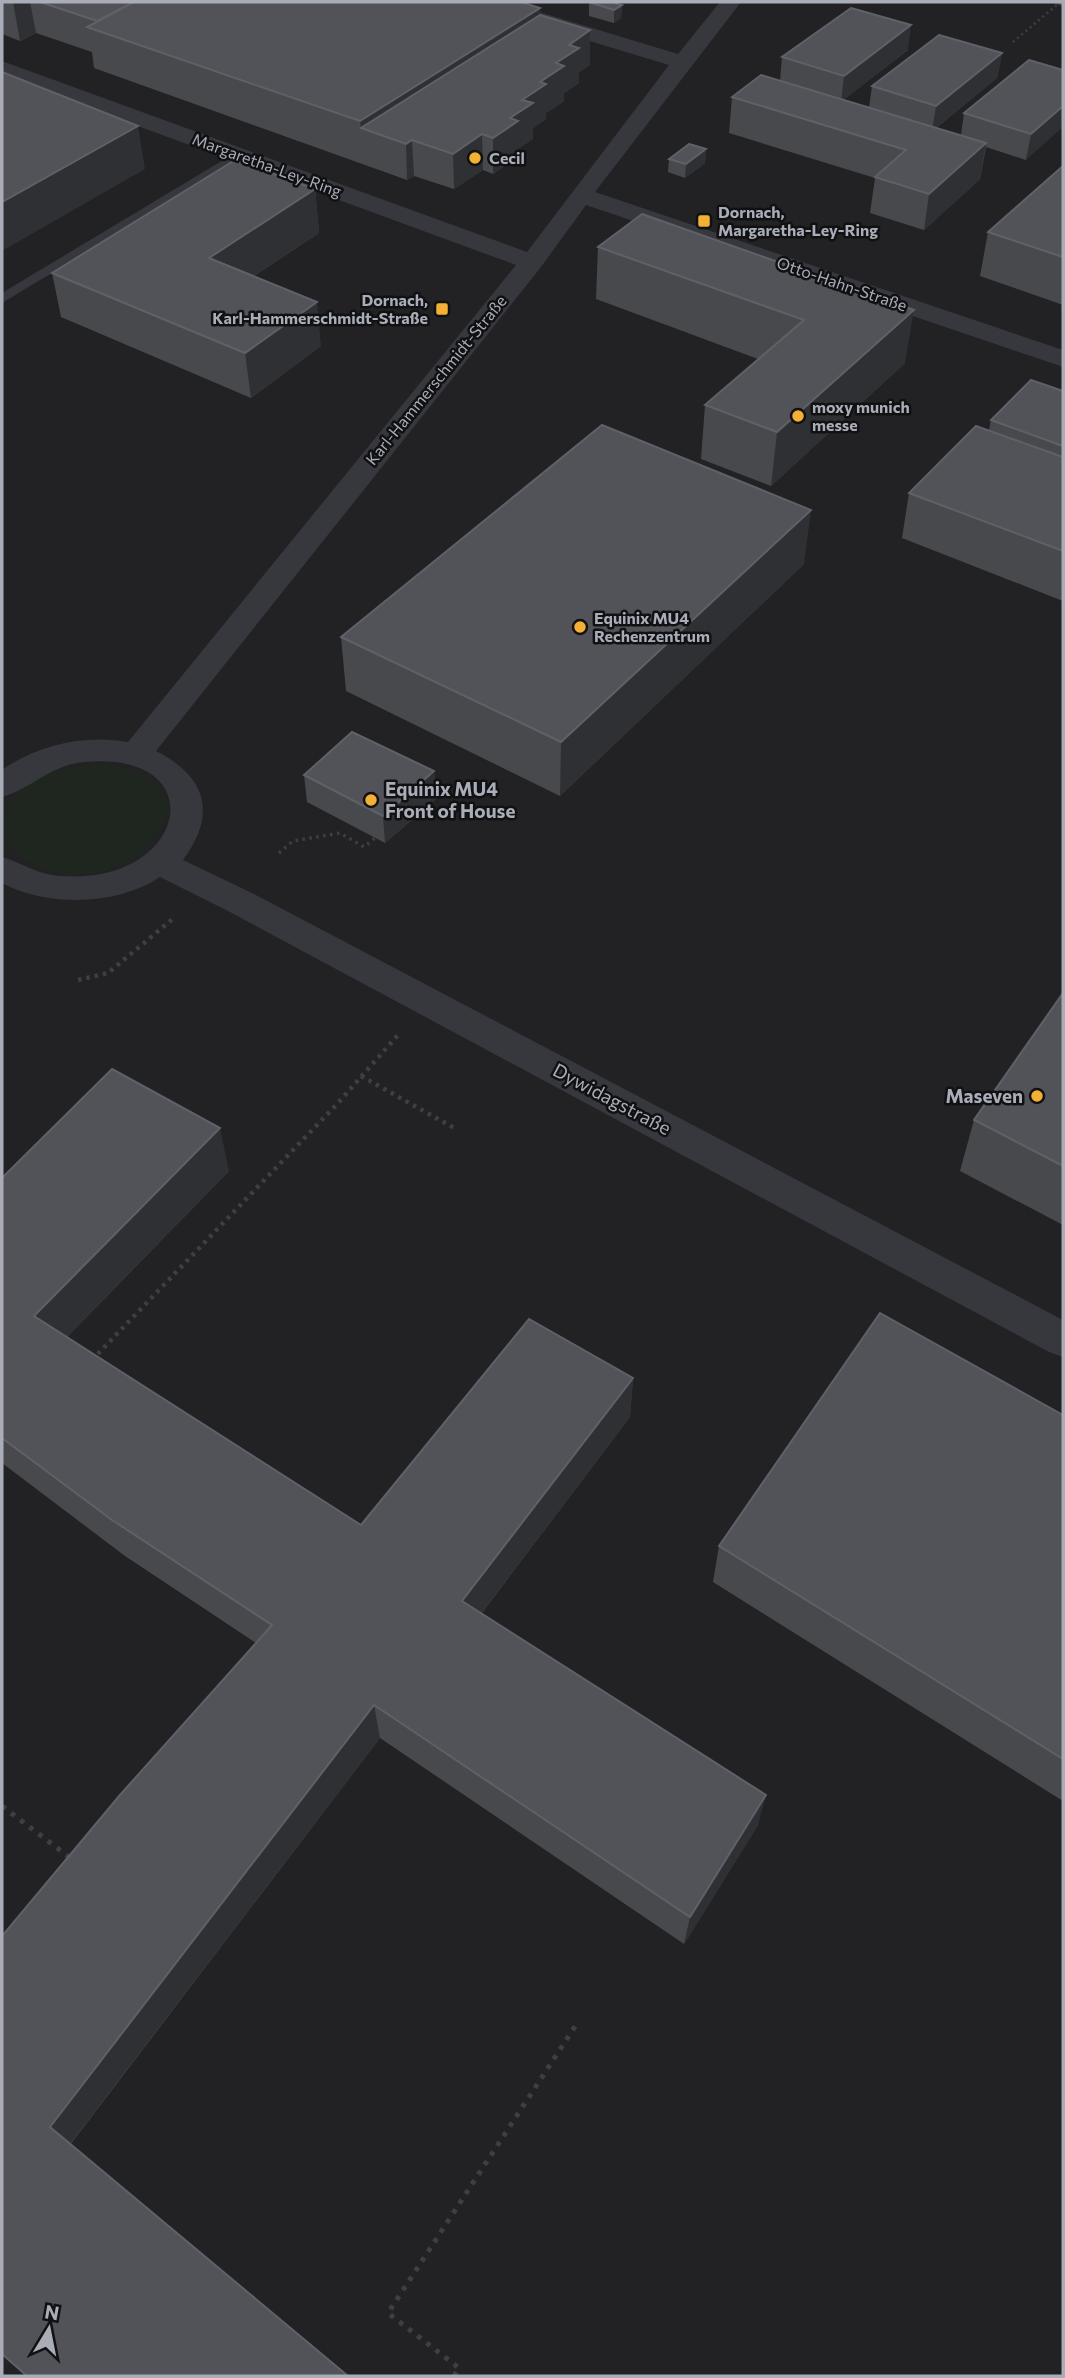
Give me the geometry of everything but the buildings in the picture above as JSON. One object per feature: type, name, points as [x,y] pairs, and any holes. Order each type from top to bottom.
[{"type":"street","points":[[485,2],[684,62]]},
{"type":"street","name":"Karl-Hammerschmidt-Straße","points":[[135,755],[532,262],[580,195],[731,2]]},
{"type":"street","name":"Margaretha-Ley-Ring","points":[[2,68],[532,262]]},
{"type":"street","name":"Otto-Hahn-Straße","points":[[580,195],[1063,359]]},
{"type":"street","points":[[2,786],[41,761],[64,754],[113,751],[135,755],[156,764],[173,776],[184,792],[188,809],[185,828],[175,845],[158,862],[133,877],[103,887],[71,890],[40,887],[6,878]]},
{"type":"street","name":"Dywidagstraße","points":[[158,862],[211,887],[1063,1340]]},
{"type":"lane","points":[[2,299],[240,156]]},
{"type":"path","points":[[1013,42],[1058,4]]},
{"type":"path","points":[[279,853],[293,841],[340,833],[365,847],[375,838]]},
{"type":"path","points":[[78,981],[108,973],[211,887]]},
{"type":"path","points":[[87,1366],[361,1076],[426,1003]]},
{"type":"path","points":[[361,1076],[456,1129]]},
{"type":"path","points":[[2,1805],[83,1867]]},
{"type":"path","points":[[454,2376],[459,2368],[388,2313],[576,2025]]},
{"type":"shaded area","points":[[2,2],[1063,2],[1063,2376],[2,2376]]},
{"type":"shaded area","points":[[99,763],[141,773],[163,791],[167,814],[156,837],[134,858],[104,872],[70,875],[34,865],[19,855],[8,842],[4,830],[5,813],[12,800],[23,788],[53,772]]},
{"type":"place","name":"Cecil","points":[[475,158]]},
{"type":"place","name":"Dornach, Margaretha-Ley-Ring","points":[[704,221]]},
{"type":"place","name":"Dornach, Karl-Hammerschmidt-Straße","points":[[442,309]]},
{"type":"place","name":"moxy munich messe","points":[[798,416]]},
{"type":"place","name":"Equinix MU4 Rechenzentrum","points":[[580,627]]},
{"type":"place","name":"Equinix MU4 Front of House","points":[[371,800]]},
{"type":"place","name":"Maseven","points":[[1037,1096]]}]
